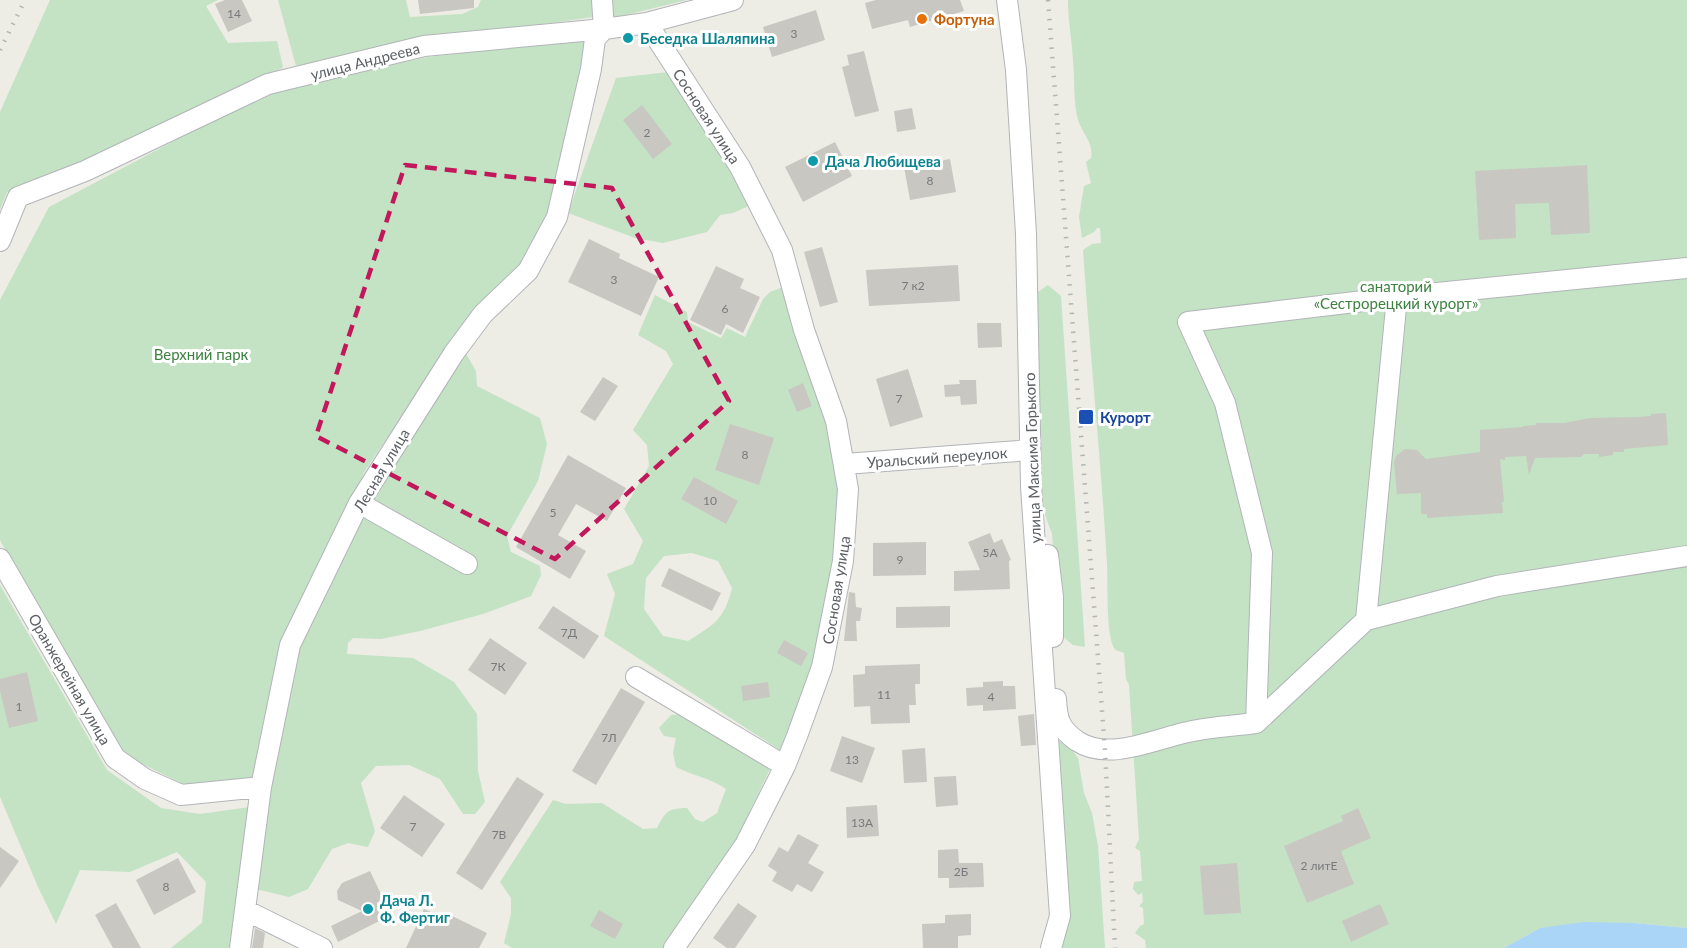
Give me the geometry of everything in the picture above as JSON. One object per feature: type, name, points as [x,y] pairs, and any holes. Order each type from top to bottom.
[{"type":"street","points":[[602,0],[604,29]]},
{"type":"street","name":"улица Андреева","points":[[0,241],[18,197],[85,171],[268,84],[424,46],[647,23],[733,0]]},
{"type":"street","name":"улица Максима Горького","points":[[1007,0],[1016,70],[1026,234],[1031,486],[1060,916],[1051,948]]},
{"type":"street","name":"Сосновая улица","points":[[647,23],[740,167],[782,250],[804,330],[836,421],[848,489],[843,561],[822,667],[785,766],[745,845],[674,948]]},
{"type":"street","name":"Лесная улица","points":[[240,948],[261,787],[290,645],[359,502],[454,353],[483,314],[528,271],[557,217],[591,69],[595,39],[604,29]]},
{"type":"street","points":[[1256,723],[1262,553],[1225,403],[1188,322],[1397,297],[1687,268]]},
{"type":"street","points":[[1366,620],[1397,297]]},
{"type":"street","name":"Уральский переулок","points":[[845,464],[1030,450]]},
{"type":"street","points":[[1031,486],[1045,532],[1053,597],[1057,716],[1065,733],[1088,748],[1105,750],[1141,745],[1190,731],[1256,723],[1366,620],[1497,586],[1687,556]]},
{"type":"street","points":[[359,502],[467,564]]},
{"type":"street","name":"Оранжерейная улица","points":[[0,559],[115,758],[145,778],[181,795],[261,787]]},
{"type":"street","points":[[636,678],[785,766]]},
{"type":"street","points":[[245,910],[322,948]]},
{"type":"highlighted area","points":[[405,165],[612,188],[729,401],[555,559],[316,436]]},
{"type":"green space","points":[[50,0],[218,0],[206,6],[228,43],[277,41],[283,67],[265,79],[83,166],[7,192],[0,210],[0,112]]},
{"type":"green space","points":[[278,0],[406,0],[410,17],[462,14],[478,7],[481,0],[592,0],[593,17],[425,41],[296,66]]},
{"type":"green space","points":[[611,0],[687,0],[613,18]]},
{"type":"green space","name":"санаторий «Сестрорецкий курорт»","points":[[1068,0],[1687,0],[1687,928],[1634,923],[1540,928],[1504,948],[1146,948],[1145,940],[1135,933],[1144,924],[1143,908],[1139,906],[1143,902],[1142,893],[1138,895],[1133,889],[1134,882],[1142,881],[1140,851],[1135,848],[1139,839],[1129,685],[1126,679],[1124,653],[1114,648],[1109,629],[1105,525],[1083,250],[1092,244],[1101,243],[1100,228],[1082,238],[1079,217],[1084,186],[1091,183],[1086,162],[1091,158],[1092,153],[1090,143],[1076,113]]},
{"type":"green space","name":"Верхний парк","points":[[588,38],[549,213],[521,263],[447,348],[365,471],[284,635],[261,732],[255,785],[183,784],[118,752],[0,540],[0,300],[49,207],[269,91],[428,57]]},
{"type":"green space","points":[[668,72],[734,168],[751,205],[733,213],[720,215],[707,232],[663,243],[635,238],[568,213],[616,78]]},
{"type":"green space","points":[[1048,285],[1061,296],[1085,647],[1073,645],[1060,634],[1052,534],[1039,498],[1035,294]]},
{"type":"green space","points":[[783,287],[830,424],[838,497],[837,558],[815,670],[780,750],[604,636],[615,594],[607,574],[633,564],[643,541],[624,509],[649,466],[647,445],[633,430],[673,364],[666,351],[638,335],[655,295],[687,312],[688,322],[721,338],[727,328],[745,337],[763,299],[770,292]],"holes":[[[692,553],[718,561],[732,588],[722,614],[712,625],[688,641],[663,636],[644,609],[646,578],[664,556]]]},
{"type":"green space","points":[[465,352],[476,371],[477,386],[540,418],[547,444],[538,481],[507,536],[511,552],[540,566],[541,575],[531,596],[483,614],[420,631],[381,639],[353,638],[348,643],[347,654],[413,658],[454,682],[477,714],[478,771],[485,802],[475,814],[463,814],[440,779],[409,765],[376,766],[361,783],[375,831],[368,847],[348,843],[332,849],[308,889],[289,897],[256,889],[269,789],[299,646],[368,508]]},
{"type":"green space","points":[[0,585],[107,770],[161,808],[200,814],[250,807],[232,948],[171,948],[202,923],[206,882],[177,852],[130,872],[80,870],[56,924],[0,797]]},
{"type":"green space","points":[[685,714],[771,767],[734,844],[665,948],[512,948],[504,943],[511,914],[511,898],[500,882],[553,800],[566,804],[602,803],[643,829],[657,828],[665,815],[675,809],[687,808],[695,819],[703,822],[717,813],[726,789],[676,767],[673,753],[676,738],[664,736],[659,728],[671,715]]},
{"type":"green space","points":[[1063,738],[1078,758],[1084,793],[1092,813],[1098,846],[1105,948],[1058,948],[1055,746]]},
{"type":"water","points":[[1584,922],[1634,923],[1687,928],[1687,948],[1504,948],[1540,928]]},
{"type":"building","points":[[225,0],[242,0],[252,21],[228,32],[215,4]]},
{"type":"building","points":[[418,0],[474,0],[474,8],[420,14]]},
{"type":"building","points":[[876,0],[960,0],[964,11],[910,27],[908,20],[872,29],[865,3]]},
{"type":"building","points":[[816,10],[825,40],[772,57],[763,27]]},
{"type":"building","points":[[864,51],[879,111],[855,117],[842,67],[849,65],[847,55]]},
{"type":"building","points":[[642,105],[672,144],[653,159],[623,120]]},
{"type":"building","points":[[912,108],[916,129],[897,132],[894,111]]},
{"type":"building","points":[[835,142],[852,176],[803,202],[785,167]]},
{"type":"building","points":[[950,159],[956,192],[910,200],[904,167]]},
{"type":"building","points":[[1587,165],[1590,233],[1551,235],[1549,203],[1515,204],[1516,238],[1479,240],[1475,171]]},
{"type":"building","points":[[589,239],[620,254],[619,258],[659,277],[641,316],[568,282]]},
{"type":"building","points":[[822,247],[838,302],[820,307],[804,252]]},
{"type":"building","points":[[958,265],[960,301],[869,306],[866,270]]},
{"type":"building","points":[[716,266],[744,279],[740,288],[760,297],[743,333],[726,324],[721,335],[690,320]]},
{"type":"building","points":[[977,323],[1001,323],[1002,347],[978,348]]},
{"type":"building","points":[[908,369],[923,417],[890,427],[876,379]]},
{"type":"building","points":[[603,377],[618,386],[595,421],[580,412]]},
{"type":"building","points":[[959,380],[976,380],[977,404],[961,405],[960,396],[945,397],[944,385],[960,384]]},
{"type":"building","points":[[803,383],[812,406],[797,412],[788,390]]},
{"type":"building","points":[[1666,413],[1668,445],[1624,449],[1624,452],[1613,452],[1613,455],[1599,457],[1599,454],[1584,454],[1581,457],[1535,458],[1529,475],[1526,456],[1500,459],[1503,513],[1427,518],[1427,514],[1421,514],[1421,493],[1397,494],[1394,462],[1396,456],[1405,449],[1417,450],[1426,459],[1480,452],[1480,430],[1523,427],[1536,425],[1536,423],[1564,423],[1590,418],[1638,417]]},
{"type":"building","points":[[730,424],[774,438],[759,485],[715,470]]},
{"type":"building","points":[[568,455],[626,488],[607,521],[576,504],[558,535],[586,551],[570,579],[516,547]]},
{"type":"building","points":[[694,477],[738,501],[726,524],[681,499]]},
{"type":"building","points":[[990,533],[994,543],[1002,539],[1011,560],[1009,561],[1010,589],[954,591],[954,571],[980,570],[968,542]]},
{"type":"building","points":[[926,542],[926,575],[873,576],[873,543]]},
{"type":"building","points":[[669,568],[721,593],[712,611],[661,586]]},
{"type":"building","points":[[849,592],[855,593],[856,607],[862,608],[860,621],[856,621],[857,641],[844,641]]},
{"type":"building","points":[[553,606],[599,636],[584,659],[538,628]]},
{"type":"building","points":[[950,606],[950,627],[896,628],[896,607]]},
{"type":"building","points":[[490,638],[527,663],[505,695],[468,670]]},
{"type":"building","points":[[784,640],[808,653],[801,666],[777,653]]},
{"type":"building","points":[[920,664],[920,684],[915,684],[916,705],[909,705],[910,723],[871,724],[870,706],[854,707],[853,675],[865,674],[865,666]]},
{"type":"building","points":[[27,672],[38,721],[9,728],[0,691],[0,679]]},
{"type":"building","points":[[1003,681],[1003,686],[1015,686],[1016,709],[983,711],[983,705],[967,706],[966,688],[983,687],[983,682]]},
{"type":"building","points":[[768,682],[770,697],[743,701],[741,686]]},
{"type":"building","points":[[621,688],[645,702],[596,785],[572,771]]},
{"type":"building","points":[[1034,714],[1036,745],[1021,746],[1018,716]]},
{"type":"building","points":[[842,736],[875,748],[862,783],[830,771]]},
{"type":"building","points":[[925,748],[927,782],[904,783],[902,750]]},
{"type":"building","points":[[956,776],[958,805],[936,807],[934,777]]},
{"type":"building","points":[[517,777],[544,794],[482,890],[456,873]]},
{"type":"building","points":[[404,795],[445,824],[422,857],[380,828]]},
{"type":"building","points":[[877,805],[879,836],[847,838],[846,807]]},
{"type":"building","points":[[1358,808],[1371,838],[1341,851],[1354,884],[1307,903],[1284,846],[1343,821],[1341,816]]},
{"type":"building","points":[[798,834],[819,845],[808,863],[824,872],[812,892],[797,884],[792,892],[772,881],[777,872],[768,866],[779,847],[788,852]]},
{"type":"building","points":[[0,847],[19,861],[0,888]]},
{"type":"building","points":[[958,849],[959,863],[983,863],[984,887],[949,888],[949,878],[938,878],[938,850]]},
{"type":"building","points":[[178,858],[196,892],[154,915],[136,880]]},
{"type":"building","points":[[1237,863],[1241,913],[1204,915],[1200,866]]},
{"type":"building","name":"Дача Л. Ф. Фертиг","points":[[370,871],[391,915],[338,942],[331,926],[362,911],[338,900],[337,891],[342,883]]},
{"type":"building","points":[[116,903],[141,948],[113,948],[95,915]]},
{"type":"building","points":[[738,903],[757,916],[735,948],[727,948],[713,938]]},
{"type":"building","points":[[1380,904],[1389,924],[1351,942],[1342,921]]},
{"type":"building","points":[[424,909],[448,920],[450,915],[487,933],[479,948],[406,948]]},
{"type":"building","points":[[599,910],[623,924],[615,939],[590,926]]},
{"type":"building","points":[[971,914],[971,935],[958,936],[958,948],[923,948],[922,924],[945,923],[945,915]]},
{"type":"building","points":[[255,928],[265,933],[263,948],[252,948]]},
{"type":"railway","points":[[0,50],[25,0]]},
{"type":"railway","points":[[1048,0],[1105,750],[1115,948]]},
{"type":"place","name":"Фортуна","points":[[922,19]]},
{"type":"place","name":"Беседка Шаляпина","points":[[628,38]]},
{"type":"place","name":"Дача Любищева","points":[[813,161]]},
{"type":"place","name":"Курорт","points":[[1086,417]]},
{"type":"place","name":"Дача Л. Ф. Фертиг","points":[[368,909]]}]
